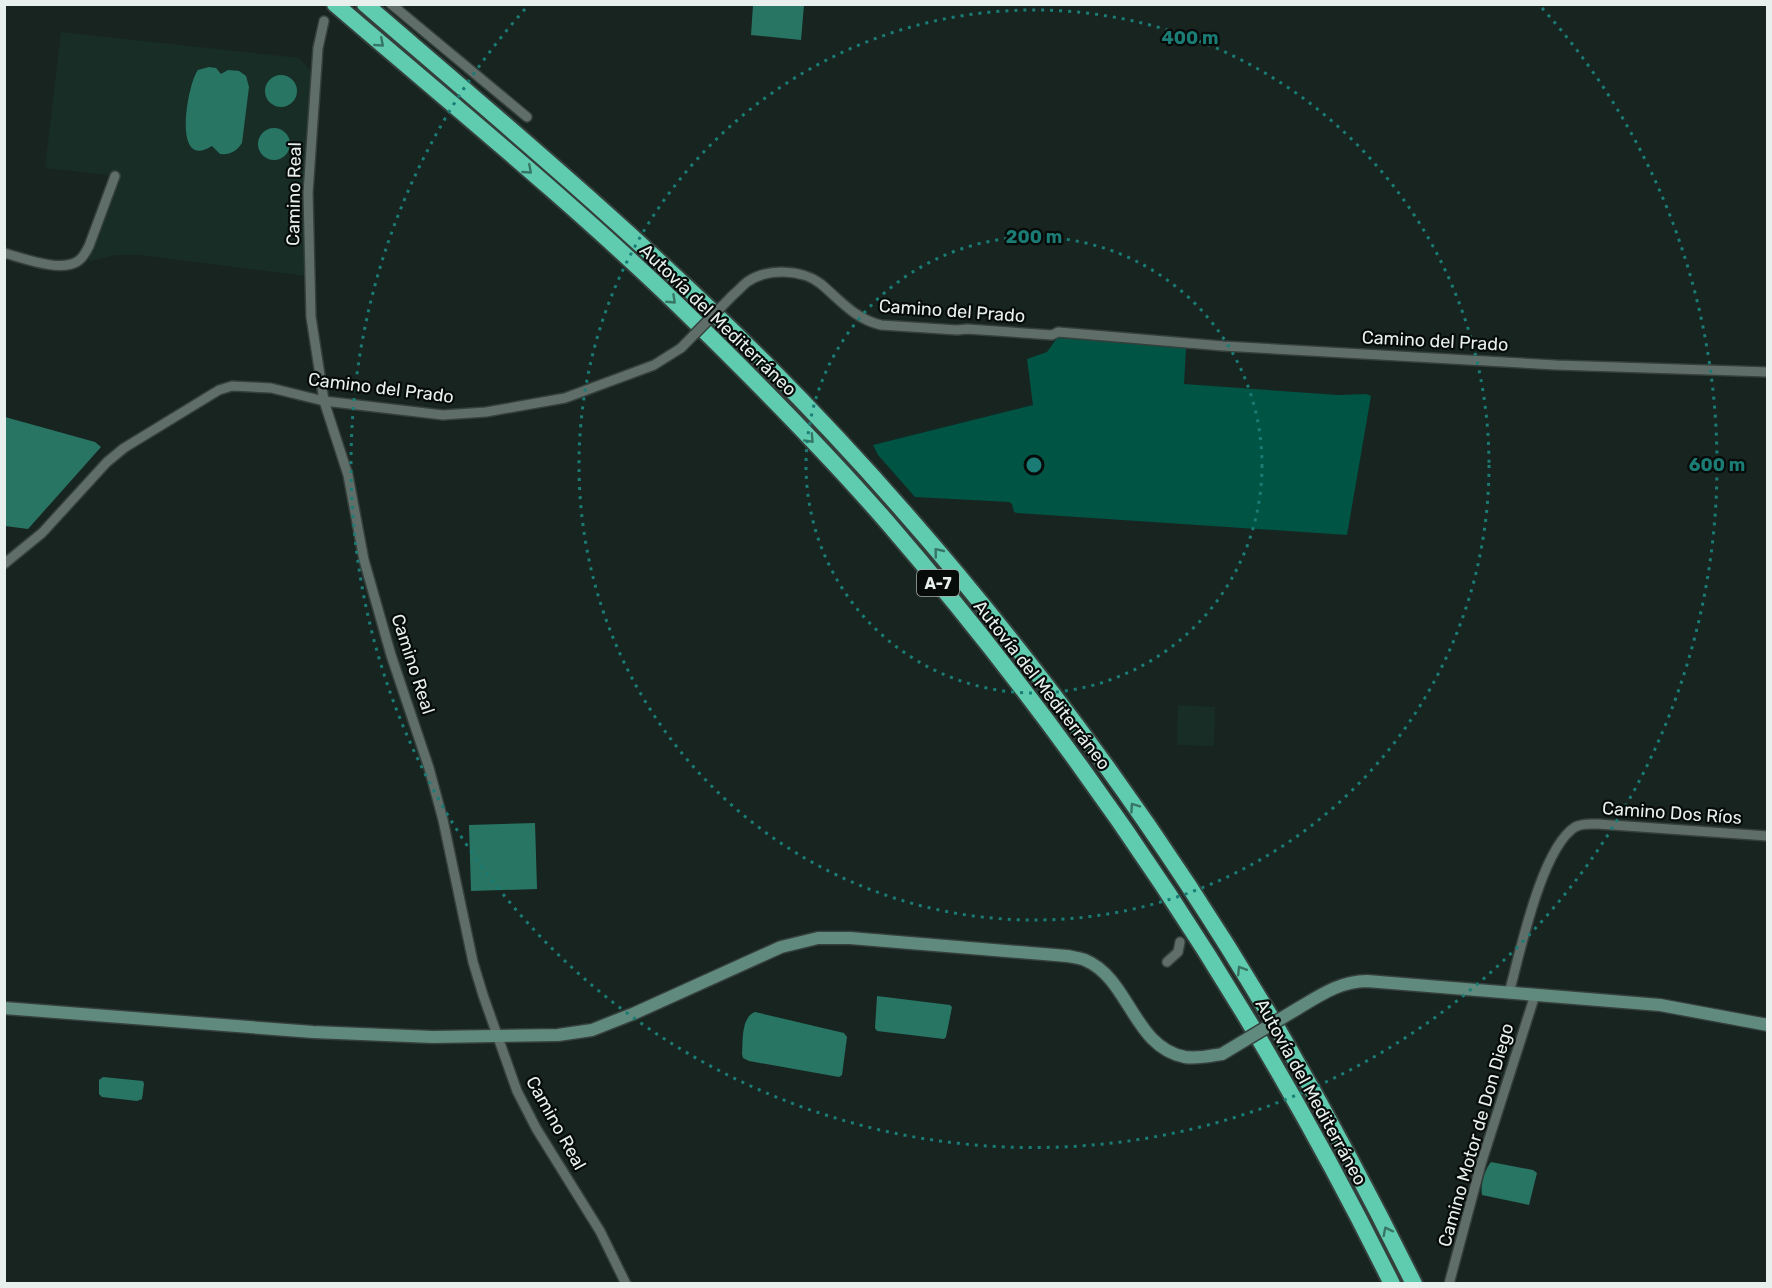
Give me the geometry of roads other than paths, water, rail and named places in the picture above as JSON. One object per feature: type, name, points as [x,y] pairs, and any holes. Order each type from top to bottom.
[{"type":"highway","name":"Autovía del Mediterráneo","points":[[335,4],[590,223],[675,303],[803,431],[885,520],[929,572],[1013,675],[1063,741],[1164,885],[1268,1050],[1333,1168],[1392,1284]]},
{"type":"highway","name":"Autovía del Mediterráneo","points":[[365,4],[582,191],[714,313],[767,365],[843,446],[943,558],[1045,684],[1188,886],[1286,1044],[1340,1140],[1414,1284]]},
{"type":"main road","points":[[4,1008],[313,1032],[434,1037],[558,1035],[592,1030],[635,1013],[780,947],[818,938],[850,938],[1083,959],[1111,980],[1144,1031],[1155,1042],[1172,1053],[1185,1057],[1201,1058],[1222,1054],[1331,989],[1358,981],[1660,1005],[1767,1025]]},
{"type":"street","points":[[391,4],[527,117]]},
{"type":"street","name":"Camino Real","points":[[324,21],[318,48],[308,193],[311,317],[324,401],[348,475],[364,560],[382,623],[429,768],[443,820],[472,962],[497,1036],[517,1091],[600,1231],[626,1284]]},
{"type":"street","points":[[4,253],[54,266],[77,262],[89,246],[115,176]]},
{"type":"street","name":"Camino del Prado","points":[[4,564],[42,533],[107,462],[124,448],[219,390],[232,386],[271,388],[324,401],[443,415],[486,412],[564,398],[654,365],[681,348],[748,281],[776,272],[791,272],[819,282],[855,315],[881,325],[957,330],[967,328],[1053,335],[1058,332],[1223,346],[1556,365],[1767,372]]},
{"type":"street","name":"Camino Dos Ríos","points":[[1509,993],[1544,869],[1567,835],[1576,826],[1598,824],[1767,836]]},
{"type":"street","points":[[1167,962],[1178,952],[1180,942]]},
{"type":"street","name":"Camino Motor de Don Diego","points":[[1449,1284],[1481,1164],[1535,995]]}]
